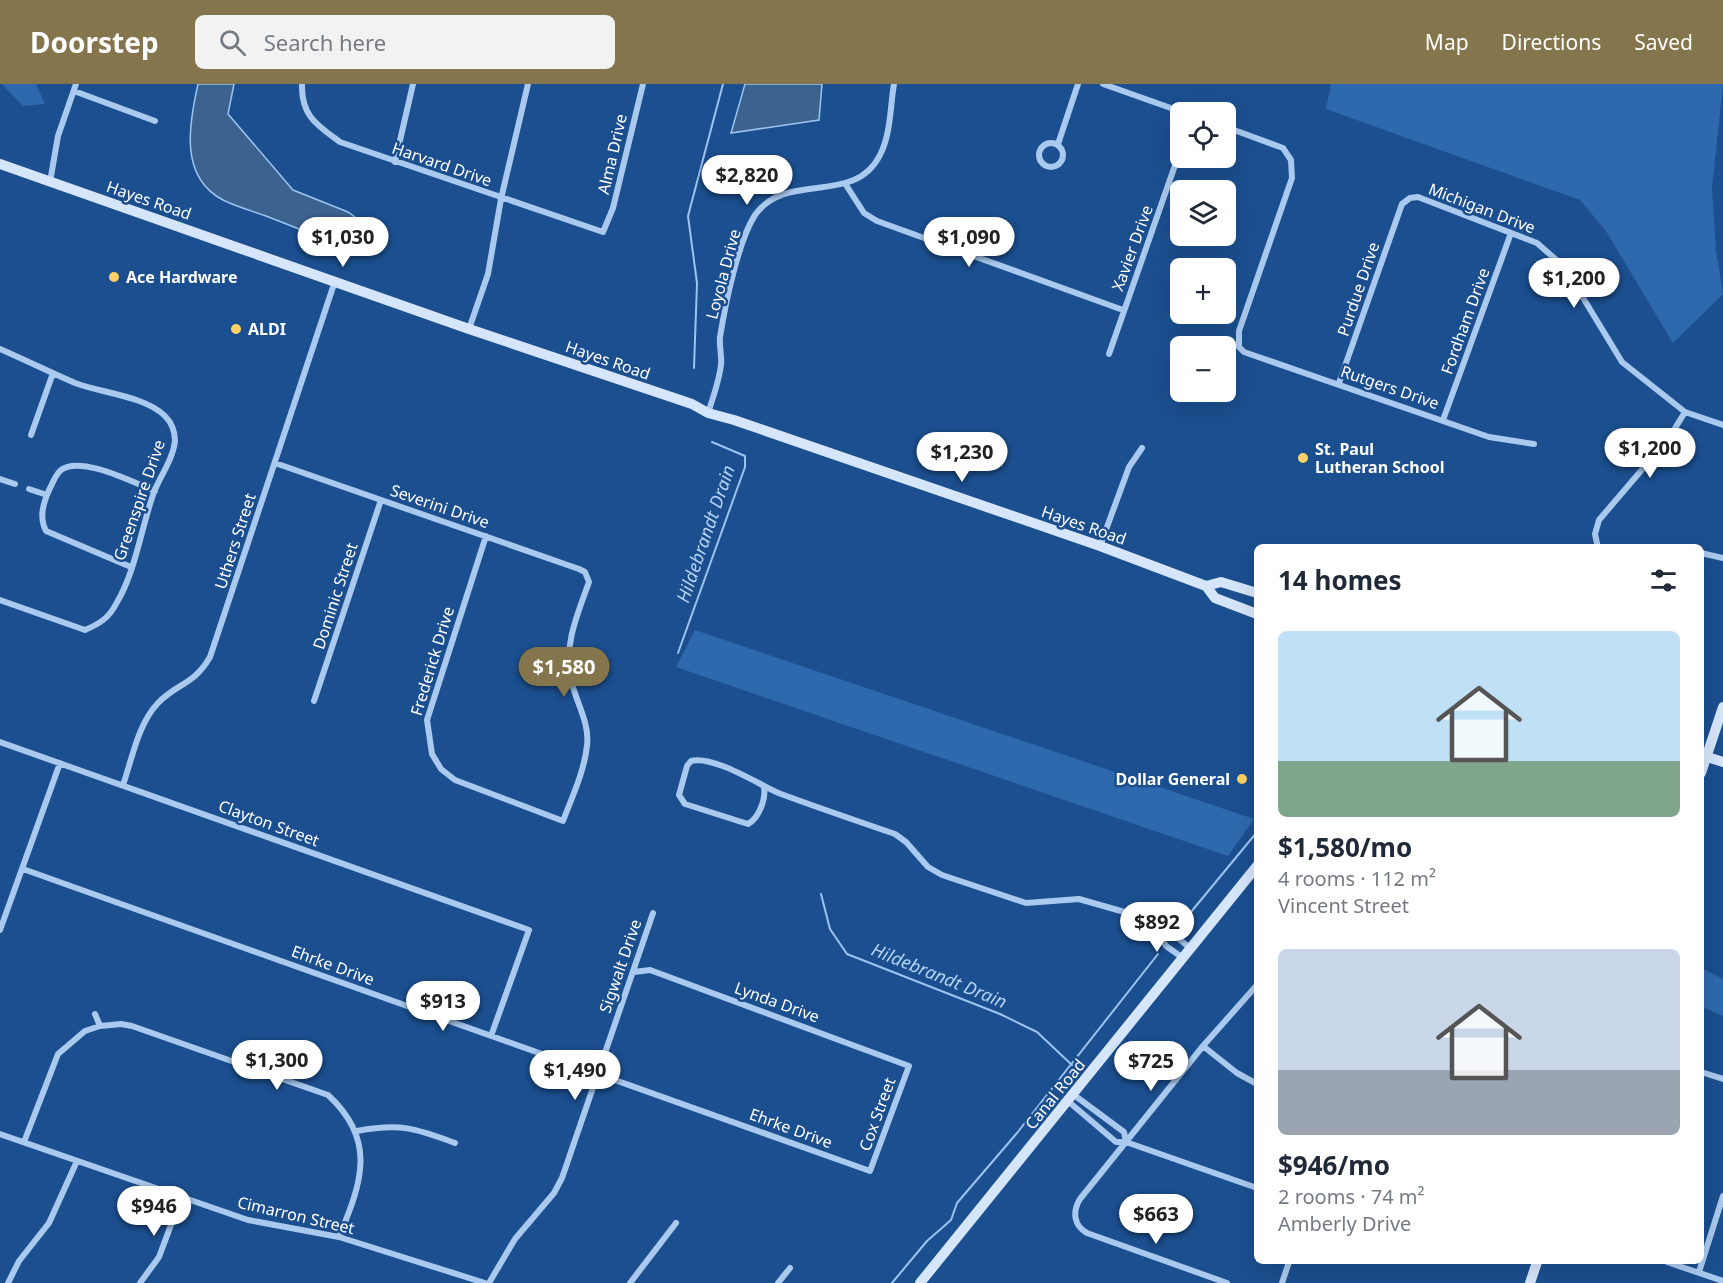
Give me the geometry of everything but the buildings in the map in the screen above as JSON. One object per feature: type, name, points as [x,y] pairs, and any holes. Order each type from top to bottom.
[{"type":"street","name":"Harvard Drive","points":[[302,84],[301,100],[309,116],[318,126],[340,142],[501,199],[598,231],[606,230]]},
{"type":"street","points":[[395,162],[413,84]]},
{"type":"street","points":[[469,329],[488,274],[501,199],[528,84]]},
{"type":"street","name":"Alma Drive","points":[[606,230],[643,84]]},
{"type":"street","name":"Loyola Drive","points":[[708,413],[721,364],[720,340],[741,245],[755,216],[770,200],[782,193],[846,185],[865,173],[881,154],[886,142],[894,84]]},
{"type":"street","points":[[1058,144],[1078,84]]},
{"type":"street","points":[[1103,84],[1170,108]]},
{"type":"street","points":[[1127,92],[1130,84]]},
{"type":"street","points":[[50,182],[58,136],[75,88],[155,121]]},
{"type":"street","name":"Rutgers Drive","points":[[1236,130],[1283,148],[1291,160],[1292,178],[1239,330],[1239,347],[1244,352],[1339,383],[1489,437],[1534,444]]},
{"type":"street","points":[[1049,143],[1058,144],[1063,151],[1062,159],[1057,166],[1046,166],[1040,161],[1040,150],[1049,143]]},
{"type":"street","name":"Hayes Road","points":[[0,164],[469,329],[692,404],[708,413],[1100,546],[1206,586],[1215,598],[1254,613]]},
{"type":"street","name":"Xavier Drive","points":[[1109,354],[1174,168]]},
{"type":"street","points":[[846,185],[864,213],[877,221],[1123,310]]},
{"type":"street","name":"Michigan Drive","points":[[1402,204],[1410,198],[1425,199],[1537,243],[1561,264],[1614,352],[1646,383],[1685,412],[1723,425]]},
{"type":"street","name":"Purdue Drive","points":[[1339,383],[1402,204]]},
{"type":"street","name":"Fordham Drive","points":[[1443,420],[1511,232]]},
{"type":"street","name":"Uthers Street","points":[[123,785],[152,711],[170,693],[198,675],[210,657],[335,281]]},
{"type":"street","name":"Greenspire Drive","points":[[0,349],[77,383],[122,396],[164,415],[174,431],[175,441],[173,452],[155,490],[131,567],[116,605],[101,623],[86,630],[0,600]]},
{"type":"street","points":[[31,435],[53,373]]},
{"type":"street","points":[[1597,544],[1595,534],[1599,520],[1669,438],[1685,412]]},
{"type":"street","points":[[1100,546],[1129,467],[1142,448]]},
{"type":"street","name":"Severini Drive","points":[[275,463],[585,572],[589,582],[573,628],[568,657],[571,678],[584,715],[588,745],[563,821]]},
{"type":"street","points":[[131,567],[46,531],[42,514],[47,495],[56,476],[63,469],[72,465],[94,467],[155,490]]},
{"type":"street","points":[[0,479],[15,484]]},
{"type":"street","points":[[29,489],[47,495]]},
{"type":"street","name":"Dominic Street","points":[[314,701],[381,500]]},
{"type":"street","name":"Frederick Drive","points":[[486,536],[429,708],[426,732],[428,746],[441,770],[455,780],[563,821]]},
{"type":"street","points":[[1704,554],[1723,558]]},
{"type":"street","name":"Hayes Road","points":[[1206,586],[1221,582],[1254,592]]},
{"type":"street","points":[[1723,706],[1704,755],[1723,762]]},
{"type":"street","name":"Clayton Street","points":[[0,742],[529,930],[491,1036]]},
{"type":"street","points":[[764,787],[764,797],[756,817],[753,821],[744,824],[685,804],[679,795],[687,766],[697,760],[737,773],[764,787],[895,834],[906,842],[928,867],[942,875],[1026,903],[1079,899],[1135,915],[1174,935],[1190,948]]},
{"type":"street","points":[[0,930],[24,869],[60,763]]},
{"type":"street","name":"Ehrke Drive","points":[[24,869],[870,1171]]},
{"type":"street","name":"Canal Road","points":[[920,1283],[1071,1099],[1254,870]]},
{"type":"street","name":"Sigwalt Drive","points":[[487,1283],[515,1239],[554,1193],[568,1163],[653,913]]},
{"type":"street","points":[[1155,926],[1166,946],[1183,958]]},
{"type":"street","name":"Lynda Drive","points":[[634,972],[650,970],[909,1066]]},
{"type":"street","points":[[1227,1283],[1088,1233],[1079,1226],[1075,1213],[1080,1199],[1203,1046],[1254,988]]},
{"type":"street","points":[[95,1014],[100,1026]]},
{"type":"street","points":[[24,1142],[58,1054],[85,1031],[100,1026],[122,1024],[132,1026],[316,1090],[338,1105],[357,1131],[361,1157],[358,1183],[339,1237]]},
{"type":"street","points":[[1203,1046],[1254,1082]]},
{"type":"street","name":"Cox Street","points":[[870,1171],[909,1066]]},
{"type":"street","points":[[1704,1073],[1723,1079]]},
{"type":"street","points":[[1071,1099],[1124,1132],[1126,1142]]},
{"type":"street","points":[[1071,1099],[1116,1142],[1126,1142],[1254,1187]]},
{"type":"street","points":[[357,1131],[395,1125],[417,1129],[455,1143]]},
{"type":"street","name":"Cimarron Street","points":[[0,1134],[256,1222],[339,1237],[487,1283]]},
{"type":"street","points":[[9,1283],[19,1261],[49,1223],[77,1161]]},
{"type":"street","points":[[1704,1256],[1723,1196]]},
{"type":"street","points":[[140,1283],[159,1257],[182,1198]]},
{"type":"street","points":[[630,1283],[676,1223]]},
{"type":"street","points":[[1282,1283],[1288,1264]]},
{"type":"street","points":[[1530,1283],[1536,1264]]},
{"type":"street","points":[[1673,1264],[1723,1281]]},
{"type":"street","points":[[1699,1272],[1702,1264]]},
{"type":"street","points":[[778,1283],[790,1268]]},
{"type":"shaded area","points":[[2,84],[36,84],[45,104],[23,106]]},
{"type":"shaded area","points":[[198,84],[234,84],[228,114],[293,190],[355,217],[352,235],[345,243],[315,235],[234,205],[209,190],[199,178],[193,164],[191,148],[190,132]]},
{"type":"shaded area","points":[[745,84],[822,84],[819,120],[731,133]]},
{"type":"shaded area","points":[[1331,84],[1723,84],[1712,188],[1716,251],[1723,294],[1673,343],[1606,231],[1580,200],[1326,109]]},
{"type":"shaded area","points":[[695,630],[1254,819],[1228,856],[676,667]]},
{"type":"shaded area","points":[[1704,970],[1723,979],[1723,1016],[1704,1007]]},
{"type":"waterway","name":"Hildebrandt Drain","points":[[694,368],[697,283],[688,216],[723,84]]},
{"type":"waterway","name":"Hildebrandt Drain","points":[[678,653],[745,467],[745,456],[712,442]]},
{"type":"waterway","points":[[1186,918],[1254,836]]},
{"type":"waterway","name":"Hildebrandt Drain","points":[[821,894],[830,929],[847,954],[1000,1014],[1037,1032],[1072,1065]]},
{"type":"waterway","points":[[892,1283],[927,1241],[951,1220],[957,1203],[1017,1133],[1158,954]]},
{"type":"place","name":"Ace Hardware","points":[[114,277]]},
{"type":"place","name":"ALDI","points":[[236,329]]},
{"type":"place","name":"St. Paul Lutheran School","points":[[1303,458]]},
{"type":"place","name":"Dollar General","points":[[1242,779]]}]
